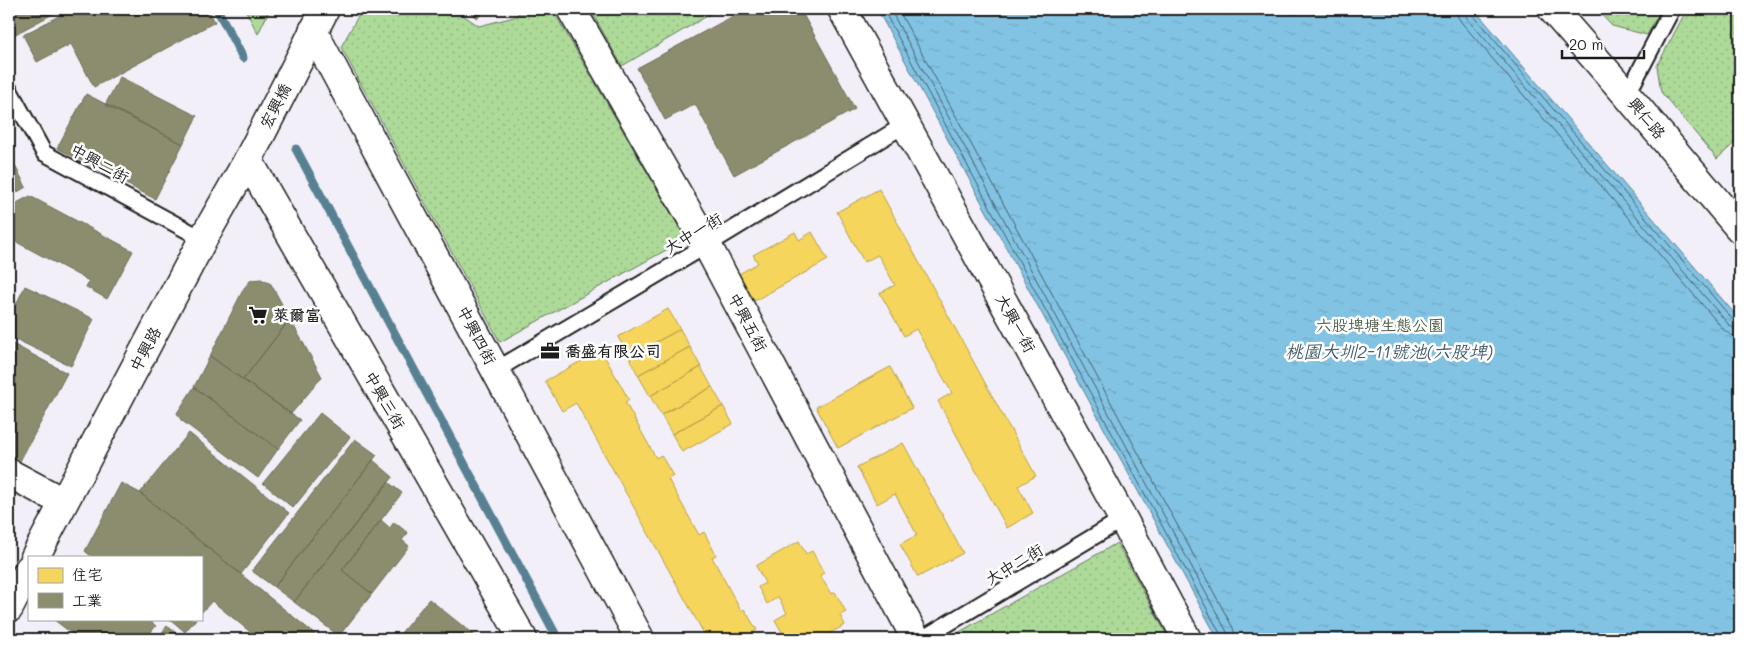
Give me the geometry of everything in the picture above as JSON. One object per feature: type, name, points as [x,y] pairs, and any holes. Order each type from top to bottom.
[{"type":"street","name":"中興五街","points":[[571,9],[707,246],[916,639]]},
{"type":"street","name":"大興一街","points":[[842,9],[1124,520],[1187,639]]},
{"type":"street","name":"興仁路","points":[[1552,9],[1628,95],[1740,229]]},
{"type":"street","name":"宏興橋","points":[[253,151],[319,20]]},
{"type":"street","name":"中興四街","points":[[319,20],[496,370],[640,639]]},
{"type":"street","name":"中興路","points":[[36,556],[203,240],[253,151]]},
{"type":"street","name":"中興三街","points":[[253,151],[523,639]]},
{"type":"street","points":[[9,473],[63,502]]},
{"type":"street","points":[[9,608],[28,571]]},
{"type":"lane","points":[[1628,95],[1672,9]]},
{"type":"lane","name":"中興二街","points":[[9,89],[44,153],[203,240]]},
{"type":"lane","name":"大中一街","points":[[496,370],[707,246],[906,124]]},
{"type":"lane","name":"大中二街","points":[[922,639],[1124,520]]},
{"type":"green space","points":[[245,9],[270,9],[258,34]]},
{"type":"green space","points":[[362,9],[454,9],[479,26],[514,17],[524,9],[552,9],[686,239],[500,342],[341,47]]},
{"type":"green space","points":[[590,9],[719,9],[622,66]]},
{"type":"green space","points":[[1596,9],[1661,9],[1647,35],[1612,26]]},
{"type":"green space","points":[[1687,9],[1740,9],[1740,138],[1717,159],[1661,92],[1657,66]]},
{"type":"green space","points":[[1117,543],[1169,639],[947,639]]},
{"type":"water","name":"桃園大圳2-11號池(六股埤)","points":[[877,9],[1474,9],[1740,320],[1740,639],[1218,639]]},
{"type":"building: 住宅","points":[[879,189],[1036,476],[1018,486],[1033,513],[1007,528],[938,401],[952,393],[916,329],[904,336],[880,293],[895,285],[878,255],[864,262],[837,212]]},
{"type":"building: 住宅","points":[[795,232],[799,240],[812,232],[828,260],[754,301],[739,274],[758,263],[753,255]]},
{"type":"building: 住宅","points":[[668,309],[680,329],[629,357],[618,337]]},
{"type":"building: 住宅","points":[[680,329],[690,347],[638,375],[629,357]]},
{"type":"building: 住宅","points":[[690,347],[701,367],[650,396],[638,375]]},
{"type":"building: 住宅","points":[[601,350],[629,400],[625,402],[656,458],[661,455],[673,476],[668,479],[699,535],[704,532],[716,555],[712,557],[741,611],[744,609],[757,630],[753,632],[757,639],[707,639],[576,403],[562,411],[545,381]]},
{"type":"building: 住宅","points":[[701,367],[712,387],[661,415],[650,396]]},
{"type":"building: 住宅","points":[[890,367],[912,408],[838,448],[816,407]]},
{"type":"building: 住宅","points":[[712,387],[723,406],[672,434],[661,415]]},
{"type":"building: 住宅","points":[[723,406],[733,424],[682,452],[672,434]]},
{"type":"building: 住宅","points":[[903,443],[963,553],[918,577],[900,544],[917,535],[895,494],[877,504],[857,467]]},
{"type":"building: 住宅","points":[[799,541],[806,554],[812,551],[824,573],[820,575],[831,594],[835,592],[846,612],[840,615],[845,625],[819,639],[786,639],[775,620],[787,613],[778,597],[767,604],[758,587],[765,583],[756,566]]},
{"type":"building: 工業","points":[[9,9],[62,9],[10,37]]},
{"type":"building: 工業","points":[[72,9],[208,9],[215,22],[94,87],[71,44],[37,62],[23,35]]},
{"type":"building: 工業","points":[[465,9],[485,9],[478,18]]},
{"type":"building: 工業","points":[[746,9],[800,9],[855,109],[734,175],[695,104],[665,120],[637,68]]},
{"type":"building: 工業","points":[[120,77],[197,116],[183,144],[105,105]]},
{"type":"building: 工業","points":[[86,94],[183,144],[155,199],[57,148]]},
{"type":"building: 工業","points":[[11,158],[26,187],[9,197],[9,160]]},
{"type":"building: 工業","points":[[30,196],[133,251],[107,299],[86,287],[89,281],[9,238],[9,207]]},
{"type":"building: 工業","points":[[261,279],[271,284],[290,319],[243,380],[210,356],[244,288],[251,280]]},
{"type":"building: 工業","points":[[25,286],[94,319],[71,366],[9,336],[9,319]]},
{"type":"building: 工業","points":[[290,319],[322,377],[291,414],[243,380]]},
{"type":"building: 工業","points":[[9,342],[67,373],[19,463],[9,458]]},
{"type":"building: 工業","points":[[210,356],[300,420],[278,449],[194,387]]},
{"type":"building: 工業","points":[[194,387],[278,449],[258,478],[181,420],[177,413]]},
{"type":"building: 工業","points":[[320,413],[350,437],[293,508],[263,483]]},
{"type":"building: 工業","points":[[189,433],[289,513],[241,574],[140,493]]},
{"type":"building: 工業","points":[[355,439],[377,455],[274,587],[252,571]]},
{"type":"building: 工業","points":[[373,460],[393,477],[294,602],[274,587]]},
{"type":"building: 工業","points":[[388,482],[402,493],[342,570],[372,594],[339,636],[294,602]]},
{"type":"building: 工業","points":[[121,483],[140,493],[321,639],[259,639],[212,601],[202,612],[202,556],[91,556],[85,551]]},
{"type":"building: 工業","points":[[381,520],[390,528],[394,522],[408,533],[402,540],[409,546],[372,594],[342,570]]},
{"type":"building: 工業","points":[[429,599],[479,639],[396,639]]},
{"type":"building: 工業","points":[[54,620],[148,620],[156,626],[145,639],[79,639]]},
{"type":"building: 工業","points":[[171,620],[195,620],[185,632]]},
{"type":"building: 工業","points":[[167,626],[184,639],[157,639]]},
{"type":"waterway","points":[[217,9],[243,58]]},
{"type":"waterway","points":[[296,149],[558,639]]},
{"type":"place","name":"萊爾富","points":[[258,315]]},
{"type":"place","name":"喬盛有限公司","points":[[550,351]]},
{"type":"park label","name":"六股埤塘生態公園","points":[[1380,325]]}]
